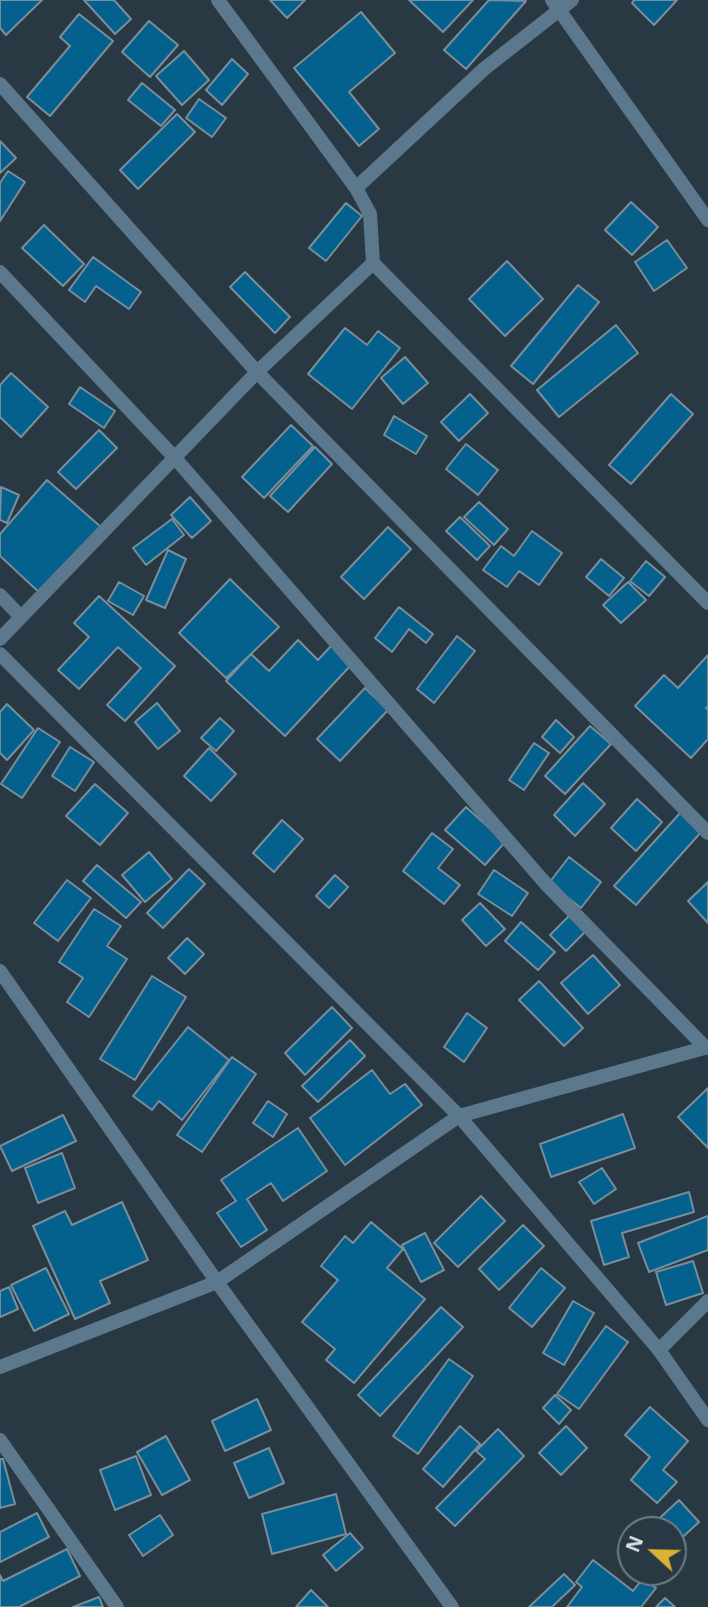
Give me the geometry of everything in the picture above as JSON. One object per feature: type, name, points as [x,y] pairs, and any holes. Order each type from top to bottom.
[{"type":"street","points":[[218,0],[356,188],[370,214],[373,263],[708,603]]},
{"type":"street","points":[[356,188],[555,5],[572,0]]},
{"type":"street","points":[[555,5],[708,220]]},
{"type":"street","points":[[0,84],[257,372],[708,833]]},
{"type":"street","points":[[0,639],[257,372],[373,263]]},
{"type":"street","points":[[0,272],[175,458],[546,884],[707,1048],[459,1116],[217,1282],[0,1367]]},
{"type":"street","points":[[0,595],[21,617]]},
{"type":"street","points":[[0,654],[459,1116],[659,1350],[708,1420]]},
{"type":"street","points":[[0,971],[217,1282],[452,1607]]},
{"type":"street","points":[[659,1350],[708,1301]]},
{"type":"street","points":[[0,1440],[117,1607]]},
{"type":"building","points":[[0,0],[42,0],[6,35],[0,28]]},
{"type":"building","points":[[84,0],[114,0],[131,19],[115,34]]},
{"type":"building","points":[[270,0],[305,0],[287,18]]},
{"type":"building","points":[[409,0],[473,0],[443,32]]},
{"type":"building","points":[[489,0],[526,1],[466,69],[444,50]]},
{"type":"building","points":[[634,0],[677,0],[654,25],[632,3]]},
{"type":"building","points":[[361,12],[395,53],[349,92],[379,129],[359,146],[294,68]]},
{"type":"building","points":[[79,14],[113,41],[50,116],[27,97],[70,46],[60,37]]},
{"type":"building","points":[[149,21],[178,45],[150,77],[122,52]]},
{"type":"building","points":[[184,51],[209,80],[182,105],[156,76]]},
{"type":"building","points":[[232,59],[248,74],[222,105],[206,90]]},
{"type":"building","points":[[142,83],[175,110],[161,126],[128,100]]},
{"type":"building","points":[[199,99],[226,118],[212,137],[186,118]]},
{"type":"building","points":[[177,114],[195,132],[138,189],[120,170]]},
{"type":"building","points":[[0,141],[16,158],[0,173]]},
{"type":"building","points":[[8,171],[25,182],[0,221],[0,183]]},
{"type":"building","points":[[631,202],[658,227],[632,255],[605,230]]},
{"type":"building","points":[[346,203],[362,216],[326,261],[309,248]]},
{"type":"building","points":[[44,225],[84,264],[63,286],[22,248]]},
{"type":"building","points":[[667,240],[687,268],[654,291],[635,262]]},
{"type":"building","points":[[93,257],[141,292],[129,309],[96,286],[85,302],[69,290]]},
{"type":"building","points":[[507,261],[543,299],[505,336],[469,299]]},
{"type":"building","points":[[245,272],[290,317],[275,333],[230,287]]},
{"type":"building","points":[[578,285],[599,302],[533,384],[511,366]]},
{"type":"building","points":[[616,325],[638,353],[559,417],[537,390]]},
{"type":"building","points":[[345,328],[367,345],[378,331],[400,348],[352,409],[308,374]]},
{"type":"building","points":[[405,357],[428,383],[403,404],[381,378]]},
{"type":"building","points":[[11,373],[48,407],[21,437],[0,417],[0,385]]},
{"type":"building","points":[[80,387],[115,411],[104,428],[69,404]]},
{"type":"building","points":[[470,394],[488,413],[459,441],[441,422]]},
{"type":"building","points":[[671,394],[693,414],[631,484],[609,465]]},
{"type":"building","points":[[394,416],[427,436],[416,454],[384,435]]},
{"type":"building","points":[[291,425],[313,446],[264,498],[242,477]]},
{"type":"building","points":[[99,430],[117,448],[76,489],[58,472]]},
{"type":"building","points":[[466,444],[498,470],[478,495],[446,469]]},
{"type":"building","points":[[315,447],[332,464],[288,512],[270,496]]},
{"type":"building","points":[[47,480],[101,527],[42,595],[0,556],[0,534]]},
{"type":"building","points":[[1,487],[19,495],[7,523],[0,520]]},
{"type":"building","points":[[190,497],[211,521],[192,538],[171,515]]},
{"type":"building","points":[[479,502],[508,529],[494,545],[464,517]]},
{"type":"building","points":[[460,517],[490,546],[477,560],[446,531]]},
{"type":"building","points":[[172,519],[184,535],[146,565],[133,548]]},
{"type":"building","points":[[388,527],[411,549],[364,599],[341,577]]},
{"type":"building","points":[[532,531],[562,553],[539,585],[519,571],[507,587],[483,570],[501,546],[514,556]]},
{"type":"building","points":[[168,550],[186,559],[165,608],[146,600]]},
{"type":"building","points":[[601,559],[624,578],[609,596],[586,577]]},
{"type":"building","points":[[646,561],[665,577],[649,596],[630,581]]},
{"type":"building","points":[[230,579],[279,627],[226,678],[179,633]]},
{"type":"building","points":[[119,582],[144,596],[133,615],[108,601]]},
{"type":"building","points":[[628,582],[646,600],[621,623],[603,605]]},
{"type":"building","points":[[99,596],[175,666],[125,721],[107,705],[141,668],[118,647],[79,689],[58,670],[89,637],[74,623]]},
{"type":"building","points":[[399,607],[433,634],[426,643],[409,629],[392,652],[375,638]]},
{"type":"building","points":[[457,636],[475,651],[434,703],[417,689]]},
{"type":"building","points":[[298,640],[318,660],[331,646],[351,665],[285,736],[226,681],[251,654],[269,671]]},
{"type":"building","points":[[708,655],[708,739],[691,758],[635,706],[664,675],[678,688]]},
{"type":"building","points":[[365,688],[388,710],[340,761],[317,739]]},
{"type":"building","points":[[157,703],[180,731],[158,749],[135,722]]},
{"type":"building","points":[[7,704],[34,730],[7,760],[0,753],[0,712]]},
{"type":"building","points":[[220,718],[234,731],[216,751],[201,738]]},
{"type":"building","points":[[556,720],[574,737],[560,753],[542,737]]},
{"type":"building","points":[[590,726],[611,744],[565,794],[545,776]]},
{"type":"building","points":[[38,728],[60,742],[22,798],[1,784]]},
{"type":"building","points":[[534,743],[549,753],[524,790],[509,780]]},
{"type":"building","points":[[70,747],[94,762],[75,791],[52,776]]},
{"type":"building","points":[[209,748],[236,774],[211,801],[184,776]]},
{"type":"building","points":[[583,783],[605,804],[575,836],[554,815]]},
{"type":"building","points":[[95,784],[128,813],[100,845],[66,816]]},
{"type":"building","points":[[637,799],[662,822],[636,851],[611,828]]},
{"type":"building","points":[[466,807],[505,842],[485,865],[445,830]]},
{"type":"building","points":[[681,812],[702,831],[636,905],[614,886]]},
{"type":"building","points":[[282,820],[303,839],[274,872],[253,853]]},
{"type":"building","points":[[432,833],[453,849],[438,868],[460,885],[444,904],[403,871]]},
{"type":"building","points":[[149,852],[172,879],[145,902],[122,875]]},
{"type":"building","points":[[569,857],[601,882],[581,908],[549,883]]},
{"type":"building","points":[[97,865],[141,902],[126,918],[83,881]]},
{"type":"building","points":[[189,869],[205,884],[163,928],[147,913]]},
{"type":"building","points":[[494,870],[528,893],[512,916],[478,894]]},
{"type":"building","points":[[335,875],[348,887],[329,908],[316,896]]},
{"type":"building","points":[[67,880],[91,898],[58,941],[34,923]]},
{"type":"building","points":[[708,882],[708,923],[688,901]]},
{"type":"building","points":[[480,903],[505,929],[486,946],[462,920]]},
{"type":"building","points":[[94,909],[121,926],[107,946],[127,959],[89,1017],[67,1002],[83,978],[59,962]]},
{"type":"building","points":[[570,915],[586,931],[566,951],[550,935]]},
{"type":"building","points":[[521,922],[555,952],[538,970],[505,941]]},
{"type":"building","points":[[187,938],[204,954],[185,974],[168,958]]},
{"type":"building","points":[[593,955],[620,985],[588,1014],[561,983]]},
{"type":"building","points":[[152,976],[186,997],[135,1080],[100,1059]]},
{"type":"building","points":[[539,981],[583,1028],[564,1046],[519,1000]]},
{"type":"building","points":[[332,1007],[352,1028],[305,1075],[285,1053]]},
{"type":"building","points":[[467,1013],[487,1028],[464,1062],[444,1047]]},
{"type":"building","points":[[188,1027],[229,1060],[182,1120],[159,1101],[152,1110],[133,1096]]},
{"type":"building","points":[[350,1040],[365,1056],[318,1102],[302,1086]]},
{"type":"building","points":[[232,1057],[256,1074],[202,1152],[177,1135]]},
{"type":"building","points":[[372,1070],[390,1094],[405,1084],[422,1105],[345,1165],[310,1118]]},
{"type":"building","points":[[708,1088],[708,1148],[678,1117]]},
{"type":"building","points":[[268,1101],[287,1114],[273,1137],[253,1123]]},
{"type":"building","points":[[623,1114],[635,1148],[551,1177],[540,1144]]},
{"type":"building","points":[[63,1115],[76,1141],[12,1171],[0,1146]]},
{"type":"building","points":[[298,1128],[327,1171],[283,1201],[271,1183],[247,1199],[267,1230],[241,1247],[217,1213],[236,1201],[221,1180]]},
{"type":"building","points":[[62,1153],[75,1188],[38,1203],[25,1168]]},
{"type":"building","points":[[602,1168],[616,1189],[594,1204],[579,1182]]},
{"type":"building","points":[[689,1192],[694,1212],[622,1233],[629,1257],[604,1265],[591,1221]]},
{"type":"building","points":[[481,1196],[505,1221],[458,1267],[434,1243]]},
{"type":"building","points":[[122,1202],[148,1260],[100,1281],[110,1303],[75,1319],[33,1226],[65,1211],[72,1225]]},
{"type":"building","points":[[708,1216],[708,1250],[649,1272],[638,1243]]},
{"type":"building","points":[[371,1222],[403,1249],[387,1268],[425,1299],[354,1383],[326,1360],[335,1349],[302,1322],[338,1280],[321,1266],[345,1236],[353,1243]]},
{"type":"building","points":[[523,1225],[544,1246],[499,1290],[479,1269]]},
{"type":"building","points":[[425,1233],[444,1270],[421,1282],[402,1245]]},
{"type":"building","points":[[693,1261],[703,1293],[666,1305],[656,1272]]},
{"type":"building","points":[[46,1268],[69,1314],[34,1331],[11,1285]]},
{"type":"building","points":[[541,1268],[565,1288],[532,1327],[509,1308]]},
{"type":"building","points":[[9,1287],[18,1309],[0,1317],[0,1291]]},
{"type":"building","points":[[573,1301],[594,1313],[564,1365],[543,1353]]},
{"type":"building","points":[[441,1307],[463,1327],[380,1416],[358,1395]]},
{"type":"building","points":[[606,1326],[628,1342],[579,1409],[557,1394]]},
{"type":"building","points":[[449,1359],[473,1376],[418,1454],[393,1436]]},
{"type":"building","points":[[555,1395],[571,1410],[559,1424],[543,1408]]},
{"type":"building","points":[[257,1399],[271,1430],[225,1451],[212,1421]]},
{"type":"building","points":[[650,1407],[688,1441],[663,1470],[677,1482],[657,1503],[631,1480],[650,1457],[625,1435]]},
{"type":"building","points":[[460,1426],[480,1444],[443,1487],[423,1469]]},
{"type":"building","points":[[566,1426],[587,1448],[561,1475],[539,1453]]},
{"type":"building","points":[[498,1429],[524,1456],[455,1526],[436,1508],[485,1459],[476,1451]]},
{"type":"building","points":[[166,1436],[190,1480],[162,1495],[137,1452]]},
{"type":"building","points":[[269,1448],[284,1483],[249,1498],[234,1463]]},
{"type":"building","points":[[136,1456],[151,1495],[115,1510],[100,1470]]},
{"type":"building","points":[[0,1459],[3,1459],[15,1504],[0,1508]]},
{"type":"building","points":[[336,1494],[346,1534],[272,1554],[262,1514]]},
{"type":"building","points":[[679,1500],[699,1522],[687,1533],[687,1516],[662,1516]]},
{"type":"building","points":[[37,1513],[49,1537],[0,1562],[0,1532]]},
{"type":"building","points":[[160,1515],[173,1535],[143,1556],[129,1535]]},
{"type":"building","points":[[350,1533],[363,1548],[336,1571],[323,1555]]},
{"type":"building","points":[[67,1549],[80,1576],[19,1607],[0,1607],[0,1575],[3,1581]]},
{"type":"building","points":[[593,1560],[617,1579],[617,1586],[627,1586],[633,1591],[637,1586],[656,1588],[641,1607],[567,1607],[582,1587],[576,1582]]},
{"type":"building","points":[[564,1574],[575,1585],[552,1607],[529,1607]]},
{"type":"building","points":[[311,1590],[328,1607],[296,1607]]},
{"type":"building","points":[[99,1597],[103,1607],[73,1607]]},
{"type":"building","points":[[665,1598],[675,1607],[656,1607]]}]
